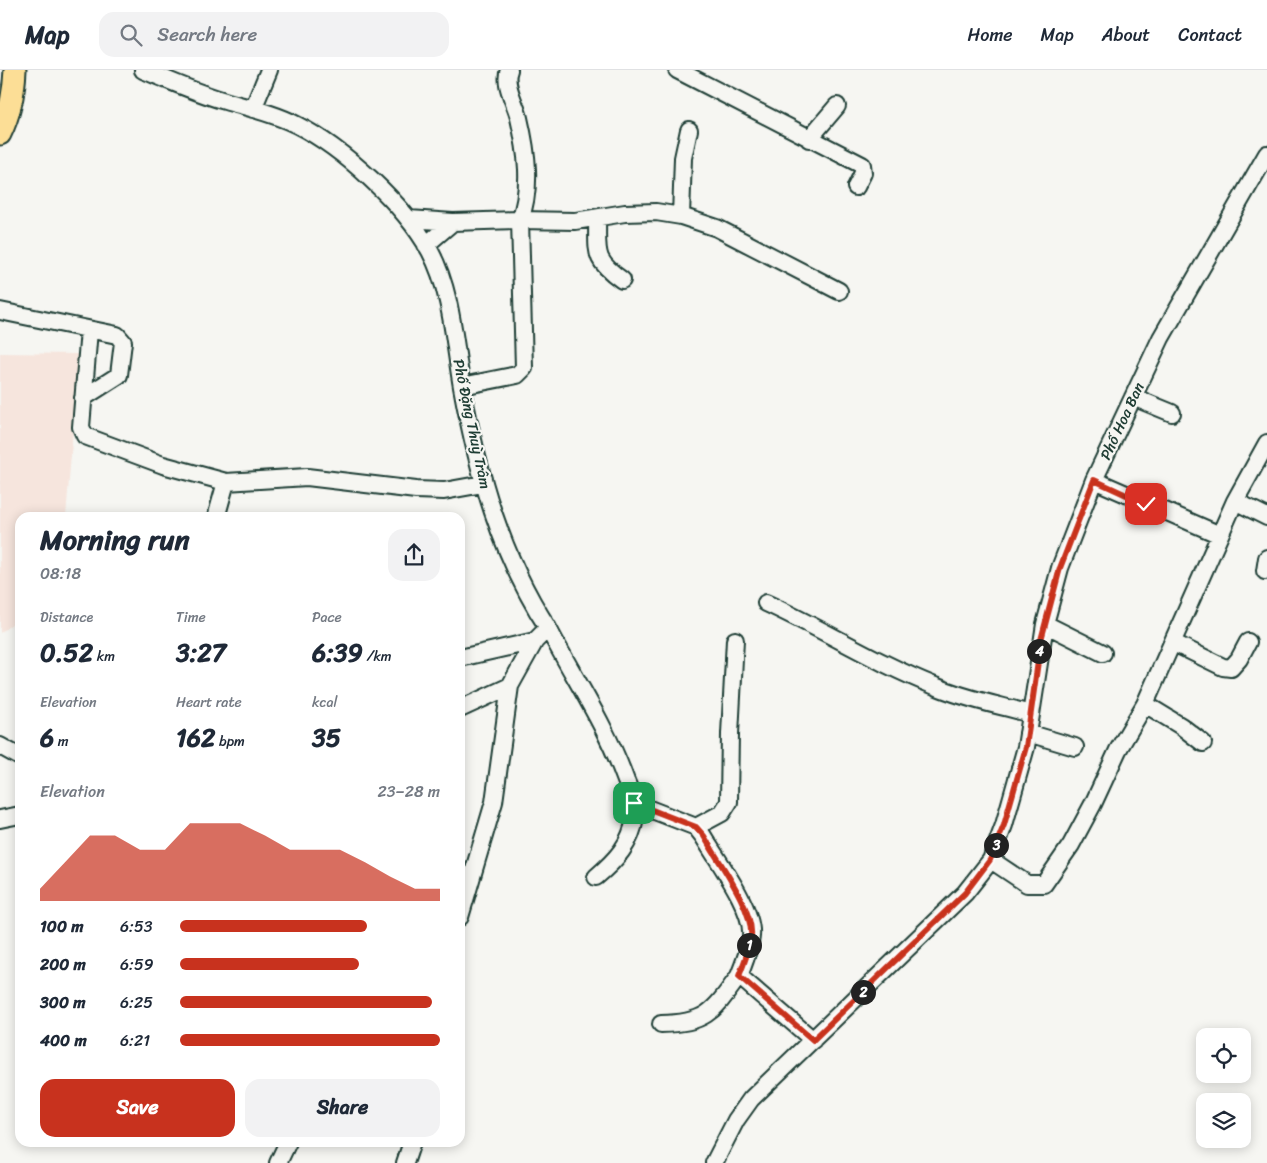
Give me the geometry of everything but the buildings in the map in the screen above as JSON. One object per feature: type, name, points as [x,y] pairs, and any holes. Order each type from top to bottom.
[{"type":"main road","points":[[0,134],[12,99],[15,70]]},
{"type":"street","name":"Phố Đặng Thuỳ Trâm","points":[[143,70],[224,101],[297,124],[317,137],[370,180],[409,219],[426,245],[438,271],[447,301],[462,386],[483,484],[508,554],[533,605],[602,723],[634,803]]},
{"type":"street","points":[[253,109],[269,70]]},
{"type":"street","points":[[462,386],[517,375],[524,368],[520,220],[526,204],[528,177],[522,133],[508,81],[509,70]]},
{"type":"street","points":[[677,70],[862,165],[863,173],[856,187]]},
{"type":"street","points":[[809,139],[837,106]]},
{"type":"street","points":[[681,216],[682,158],[689,130]]},
{"type":"street","name":"Phố Hoa Ban","points":[[714,1163],[736,1120],[752,1099],[965,893],[990,860],[1004,825],[1028,733],[1045,624],[1060,568],[1094,480],[1133,397],[1188,290],[1267,154]]},
{"type":"street","points":[[409,219],[453,222],[575,221],[625,213],[656,212],[681,216],[716,228],[839,291]]},
{"type":"street","points":[[597,218],[599,257],[608,269],[622,280]]},
{"type":"street","points":[[426,245],[453,222]]},
{"type":"street","points":[[0,311],[121,338],[123,342],[121,371],[117,377],[83,398]]},
{"type":"street","points":[[89,330],[81,427],[85,436],[162,465],[226,482],[306,477],[416,490],[444,491],[483,484]]},
{"type":"street","points":[[1133,397],[1172,413]]},
{"type":"street","points":[[990,860],[1027,884],[1044,884],[1071,845],[1093,804],[1118,750],[1145,704],[1174,643],[1235,501],[1267,443]]},
{"type":"street","points":[[1094,480],[1220,535]]},
{"type":"street","points":[[218,512],[226,482]]},
{"type":"street","points":[[1235,501],[1267,517]]},
{"type":"street","points":[[766,603],[816,626],[905,674],[938,688],[1031,714]]},
{"type":"street","points":[[1045,624],[1103,652]]},
{"type":"street","points":[[465,900],[494,802],[510,686],[535,641],[548,628]]},
{"type":"street","points":[[696,827],[722,813],[729,802],[730,734],[735,640]]},
{"type":"street","points":[[465,657],[535,641]]},
{"type":"street","points":[[1174,643],[1231,668],[1239,660],[1248,642]]},
{"type":"street","points":[[465,707],[510,686]]},
{"type":"street","points":[[1145,704],[1182,726],[1203,743]]},
{"type":"street","points":[[1028,733],[1075,747]]},
{"type":"street","points":[[0,746],[15,754]]},
{"type":"street","points":[[596,877],[613,863],[627,843],[633,829],[634,803],[696,827],[739,898],[751,925],[752,935],[739,976],[712,1009],[698,1020],[689,1023],[661,1024]]},
{"type":"street","points":[[0,819],[15,816]]},
{"type":"street","points":[[739,976],[813,1040]]},
{"type":"street","points":[[278,1163],[286,1147]]},
{"type":"street","points":[[405,1163],[410,1147]]},
{"type":"shaded area","points":[[0,353],[79,354],[66,512],[15,512],[15,622],[0,633]]},
{"type":"route","points":[[634,803],[696,827],[704,836],[747,913],[751,925],[752,935],[739,976],[813,1040],[965,893],[990,860],[1004,825],[1026,747],[1041,640],[1060,568],[1094,480],[1146,504]]}]
